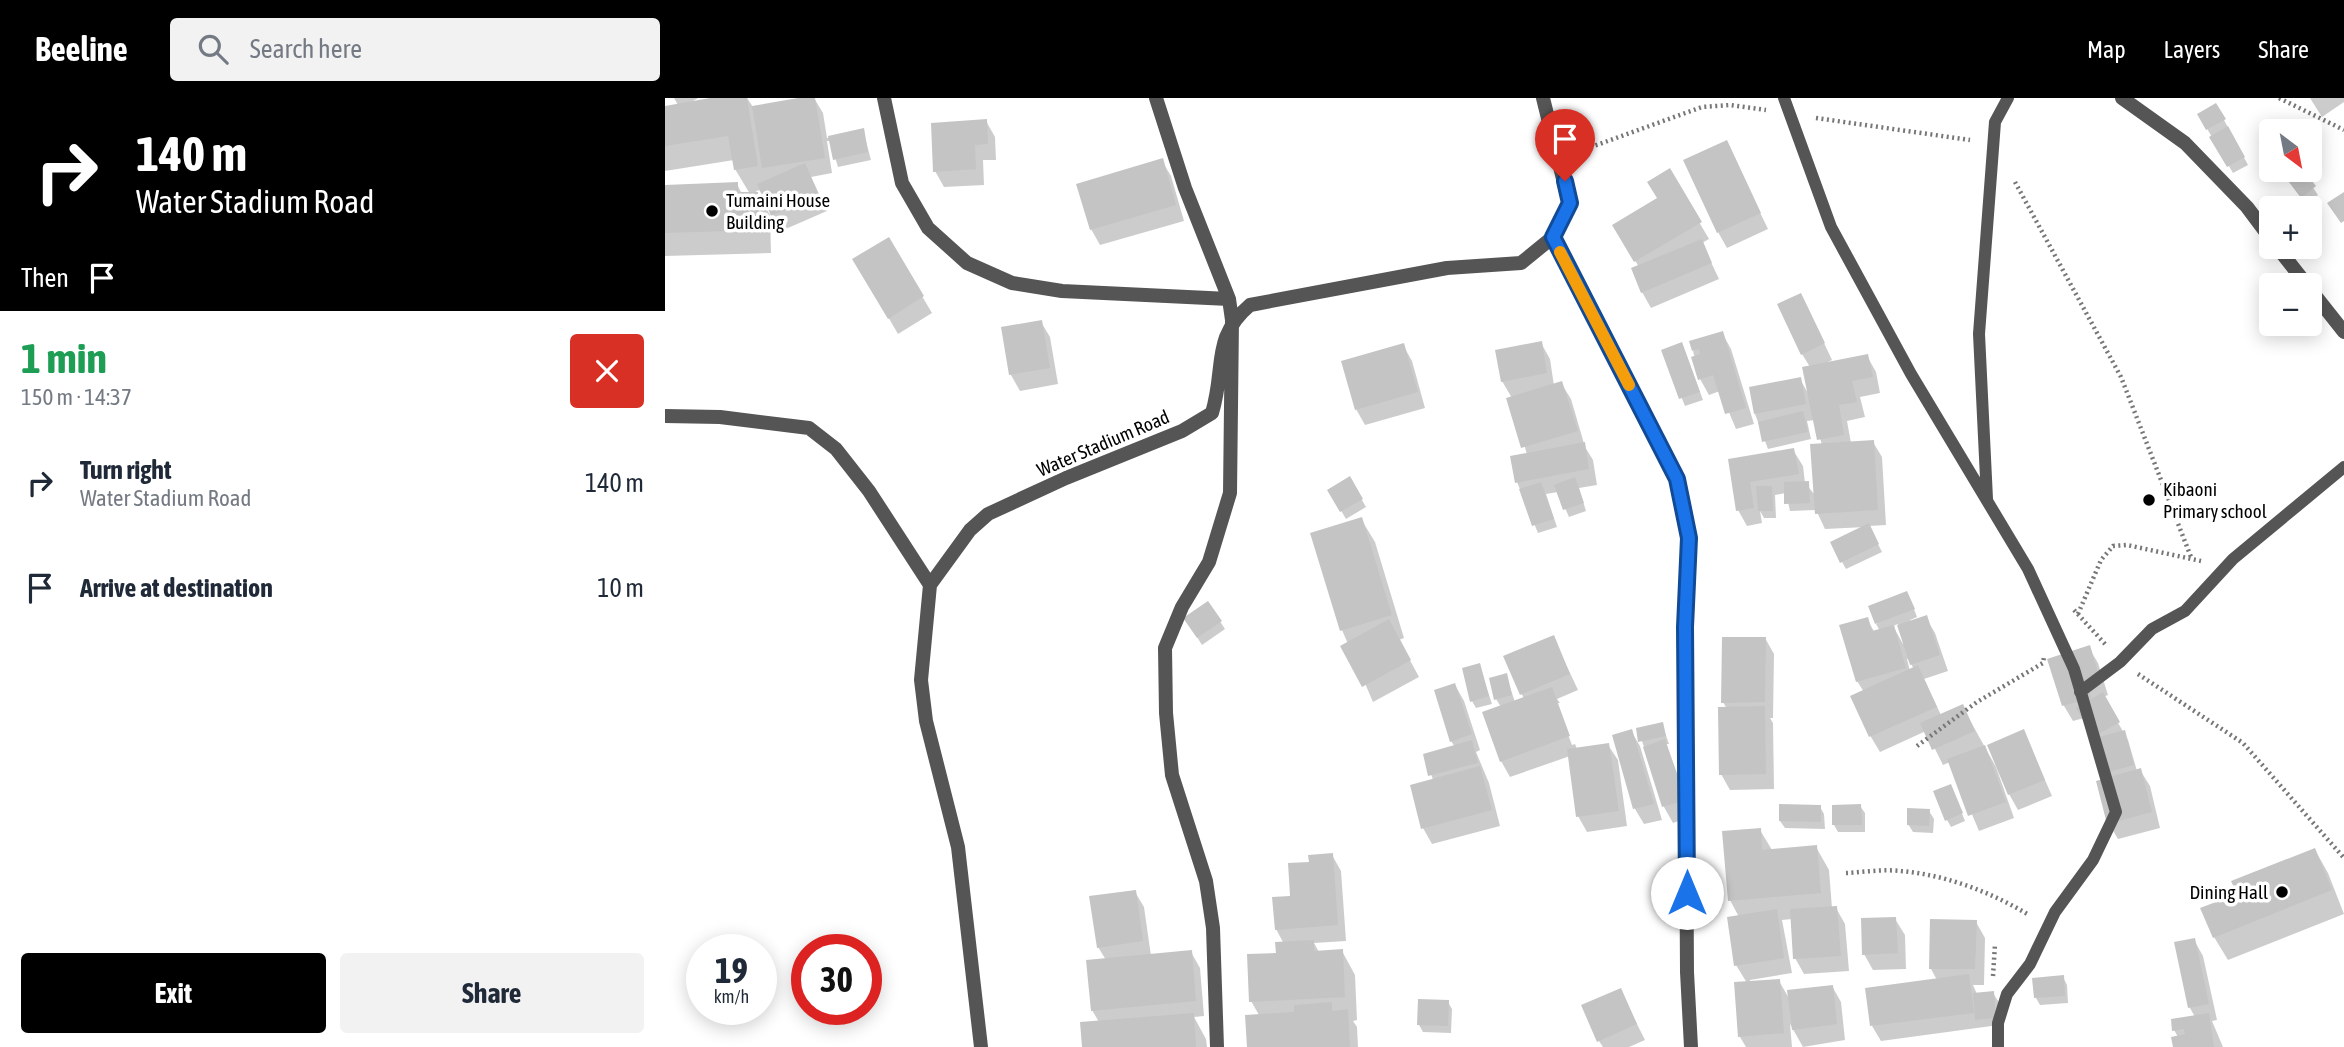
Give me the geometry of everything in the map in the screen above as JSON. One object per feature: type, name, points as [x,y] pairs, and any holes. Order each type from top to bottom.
[{"type":"street","points":[[884,98],[902,183],[928,229],[967,263],[1012,283],[1062,291],[1229,299]]},
{"type":"street","points":[[1156,98],[1185,188],[1229,299],[1232,320],[1230,493],[1209,562],[1182,607],[1165,648],[1166,713],[1173,775],[1206,881],[1213,928],[1217,1047]]},
{"type":"street","points":[[1232,320],[1251,305],[1339,287],[1447,268],[1521,262],[1553,237],[1570,203],[1543,98]]},
{"type":"street","points":[[2122,98],[2186,143],[2259,224]]},
{"type":"street","points":[[1553,237],[1677,479],[1689,538],[1685,627],[1687,972],[1691,1047]]},
{"type":"street","points":[[2287,259],[2298,273]]},
{"type":"street","points":[[2322,304],[2344,332]]},
{"type":"street","name":"Water Stadium Road","points":[[930,585],[971,530],[988,513],[1182,431],[1212,413],[1220,387],[1222,348],[1232,320]]},
{"type":"street","points":[[665,415],[809,428],[845,459],[930,585],[921,680],[926,721],[958,847],[981,1047]]},
{"type":"lane","points":[[1784,98],[1831,227],[1987,503],[2028,569],[2074,668],[2116,812],[2093,860],[2048,926],[2031,964],[2007,994],[1998,1023],[1999,1047]]},
{"type":"lane","points":[[1987,503],[1979,334],[1995,122],[2008,98]]},
{"type":"lane","points":[[2080,692],[2120,662],[2152,629],[2185,611],[2223,569],[2344,467]]},
{"type":"path","points":[[2279,98],[2344,130]]},
{"type":"path","points":[[1994,143],[2121,377],[2191,557]]},
{"type":"path","points":[[2078,614],[2101,560],[2113,546],[2127,545],[2191,557],[2223,569]]},
{"type":"path","points":[[2069,605],[2120,662],[2243,743],[2344,858]]},
{"type":"path","points":[[1917,746],[1977,702],[2043,663],[2051,619]]},
{"type":"path","points":[[1846,873],[1899,870],[1942,879],[2010,904],[2048,926]]},
{"type":"building","points":[[710,98],[747,98],[758,166],[734,170],[728,136],[665,146],[665,106]]},
{"type":"building","points":[[798,98],[815,98],[825,158],[762,168],[752,106]]},
{"type":"building","points":[[2216,103],[2226,119],[2206,130],[2197,114]]},
{"type":"building","points":[[987,119],[988,144],[975,145],[976,169],[933,172],[931,123]]},
{"type":"building","points":[[2228,126],[2245,157],[2227,167],[2209,137]]},
{"type":"building","points":[[864,128],[868,152],[833,160],[828,136]]},
{"type":"building","points":[[1727,140],[1761,213],[1717,233],[1683,160]]},
{"type":"building","points":[[1163,158],[1176,205],[1090,230],[1076,184]]},
{"type":"building","points":[[805,163],[819,195],[771,216],[757,184]]},
{"type":"building","points":[[1670,168],[1702,222],[1634,262],[1612,225],[1657,198],[1647,182]]},
{"type":"building","name":"Tumaini House Building","points":[[738,182],[738,192],[758,192],[759,230],[665,233],[665,185]]},
{"type":"building","points":[[2289,182],[2313,182],[2316,186],[2304,196],[2300,196]]},
{"type":"building","points":[[2344,192],[2344,221],[2341,223],[2327,203]]},
{"type":"building","points":[[889,237],[924,296],[888,319],[852,259]]},
{"type":"building","points":[[1702,239],[1712,263],[1641,293],[1631,268]]},
{"type":"building","points":[[1801,293],[1825,343],[1801,355],[1777,304]]},
{"type":"building","points":[[1042,320],[1050,368],[1009,375],[1001,327]]},
{"type":"building","points":[[1723,331],[1746,408],[1725,414],[1713,375],[1698,380],[1691,357],[1700,354],[1699,349],[1692,351],[1689,341]]},
{"type":"building","points":[[1542,341],[1547,373],[1501,382],[1495,350]]},
{"type":"building","points":[[1682,342],[1700,392],[1679,399],[1661,350]]},
{"type":"building","points":[[1404,343],[1418,392],[1355,410],[1341,361]]},
{"type":"building","points":[[1868,354],[1873,377],[1852,381],[1857,402],[1839,405],[1844,435],[1817,440],[1802,367]]},
{"type":"building","points":[[1801,377],[1806,404],[1754,414],[1749,387]]},
{"type":"building","points":[[1562,381],[1578,431],[1521,448],[1506,398]]},
{"type":"building","points":[[1803,411],[1808,432],[1762,442],[1758,422]]},
{"type":"building","points":[[1874,440],[1878,510],[1815,514],[1810,444]]},
{"type":"building","points":[[1585,442],[1589,469],[1515,483],[1510,456]]},
{"type":"building","points":[[1794,448],[1799,474],[1750,482],[1754,508],[1736,511],[1728,459]]},
{"type":"building","points":[[1350,476],[1363,499],[1340,512],[1327,490]]},
{"type":"building","points":[[1575,477],[1584,503],[1563,510],[1554,485]]},
{"type":"building","points":[[1809,481],[1810,503],[1784,504],[1784,482]]},
{"type":"building","points":[[1541,482],[1554,519],[1532,526],[1519,489]]},
{"type":"building","points":[[1756,486],[1772,486],[1773,511],[1758,511]]},
{"type":"building","points":[[1362,517],[1392,615],[1340,631],[1310,533]]},
{"type":"building","points":[[1869,523],[1879,544],[1840,563],[1830,542]]},
{"type":"building","points":[[1907,591],[1915,609],[1875,624],[1868,606]]},
{"type":"building","points":[[1208,601],[1222,621],[1197,638],[1183,618]]},
{"type":"building","points":[[1927,615],[1940,655],[1910,665],[1897,625]]},
{"type":"building","points":[[1868,617],[1872,631],[1894,625],[1906,668],[1856,682],[1839,625]]},
{"type":"building","points":[[1389,619],[1411,660],[1362,687],[1340,646]]},
{"type":"building","points":[[1554,635],[1570,674],[1520,695],[1503,656]]},
{"type":"building","points":[[1722,637],[1766,637],[1765,702],[1721,703]]},
{"type":"building","points":[[2090,645],[2100,679],[2087,684],[2091,698],[2062,706],[2047,659]]},
{"type":"building","points":[[1480,663],[1489,696],[1470,702],[1462,668]]},
{"type":"building","points":[[1918,665],[1937,707],[1869,737],[1850,696]]},
{"type":"building","points":[[1507,673],[1512,695],[1494,700],[1489,678]]},
{"type":"building","points":[[1455,683],[1472,734],[1450,742],[1434,690]]},
{"type":"building","points":[[1552,687],[1570,736],[1500,762],[1482,712]]},
{"type":"building","points":[[2103,692],[2120,722],[2093,737],[2076,708]]},
{"type":"building","points":[[1963,704],[1975,731],[1932,750],[1920,723]]},
{"type":"building","points":[[1765,706],[1766,774],[1719,775],[1718,707]]},
{"type":"building","points":[[1663,722],[1666,736],[1638,742],[1636,728]]},
{"type":"building","points":[[1632,729],[1654,804],[1633,809],[1612,735]]},
{"type":"building","points":[[2024,729],[2045,780],[2008,795],[1987,745]]},
{"type":"building","points":[[2125,730],[2134,765],[2101,774],[2092,739]]},
{"type":"building","points":[[1665,739],[1686,800],[1662,807],[1643,747]]},
{"type":"building","points":[[1472,740],[1478,763],[1428,776],[1423,754]]},
{"type":"building","points":[[1609,743],[1619,811],[1576,817],[1567,749]]},
{"type":"building","points":[[1985,745],[2006,802],[1968,816],[1947,759]]},
{"type":"building","points":[[1480,766],[1492,810],[1421,829],[1410,785]]},
{"type":"building","points":[[2141,768],[2152,812],[2107,824],[2096,781]]},
{"type":"building","points":[[1951,784],[1963,813],[1945,821],[1933,791]]},
{"type":"building","points":[[1779,804],[1821,805],[1821,822],[1779,821]]},
{"type":"building","points":[[1861,804],[1862,825],[1832,825],[1832,805]]},
{"type":"building","points":[[1907,808],[1930,809],[1929,826],[1907,825]]},
{"type":"building","points":[[1761,828],[1762,850],[1817,845],[1821,893],[1728,901],[1722,831]]},
{"type":"building","name":"Dining Hall","points":[[2315,848],[2332,890],[2213,938],[2200,908],[2237,894],[2231,881]]},
{"type":"building","points":[[1333,853],[1338,925],[1275,930],[1272,897],[1290,896],[1288,863],[1309,862],[1308,855]]},
{"type":"building","points":[[1136,890],[1143,941],[1097,948],[1089,896]]},
{"type":"building","points":[[1837,906],[1841,956],[1793,959],[1790,909]]},
{"type":"building","points":[[1777,909],[1784,958],[1734,966],[1727,917]]},
{"type":"building","points":[[1896,917],[1898,953],[1862,955],[1861,918]]},
{"type":"building","points":[[1930,919],[1977,920],[1975,969],[1929,969]]},
{"type":"building","points":[[2195,938],[2209,1004],[2188,1008],[2174,942]]},
{"type":"building","points":[[1314,940],[1314,951],[1343,949],[1345,997],[1249,1002],[1247,954],[1276,953],[1275,942]]},
{"type":"building","points":[[1192,950],[1196,1001],[1091,1011],[1086,960]]},
{"type":"building","points":[[1969,974],[1974,1013],[1870,1026],[1865,988]]},
{"type":"building","points":[[2064,975],[2065,996],[2034,998],[2032,978]]},
{"type":"building","points":[[1780,979],[1784,1033],[1738,1037],[1734,982]]},
{"type":"building","points":[[1833,985],[1837,1024],[1792,1030],[1787,990]]},
{"type":"building","points":[[1621,988],[1637,1024],[1597,1042],[1581,1005]]},
{"type":"building","points":[[1994,991],[1996,1018],[1975,1020],[1973,993]]},
{"type":"building","points":[[1418,999],[1449,1000],[1448,1026],[1417,1025]]},
{"type":"building","points":[[1332,1002],[1332,1011],[1348,1009],[1350,1047],[1247,1047],[1245,1015],[1294,1012],[1294,1005]]},
{"type":"building","points":[[1194,1013],[1196,1047],[1082,1047],[1080,1022]]},
{"type":"building","points":[[2209,1013],[2214,1047],[2173,1047],[2171,1037],[2185,1034],[2184,1029],[2172,1031],[2171,1019]]},
{"type":"slow traffic","points":[[1560,252],[1629,385]]},
{"type":"place","name":"Tumaini House Building","points":[[712,211]]},
{"type":"place","name":"Kibaoni Primary school","points":[[2149,500]]},
{"type":"place","name":"Dining Hall","points":[[2282,892]]},
{"type":"route","points":[[1565,181],[1570,203],[1553,237],[1677,479],[1689,538],[1685,627],[1687,893]]}]
